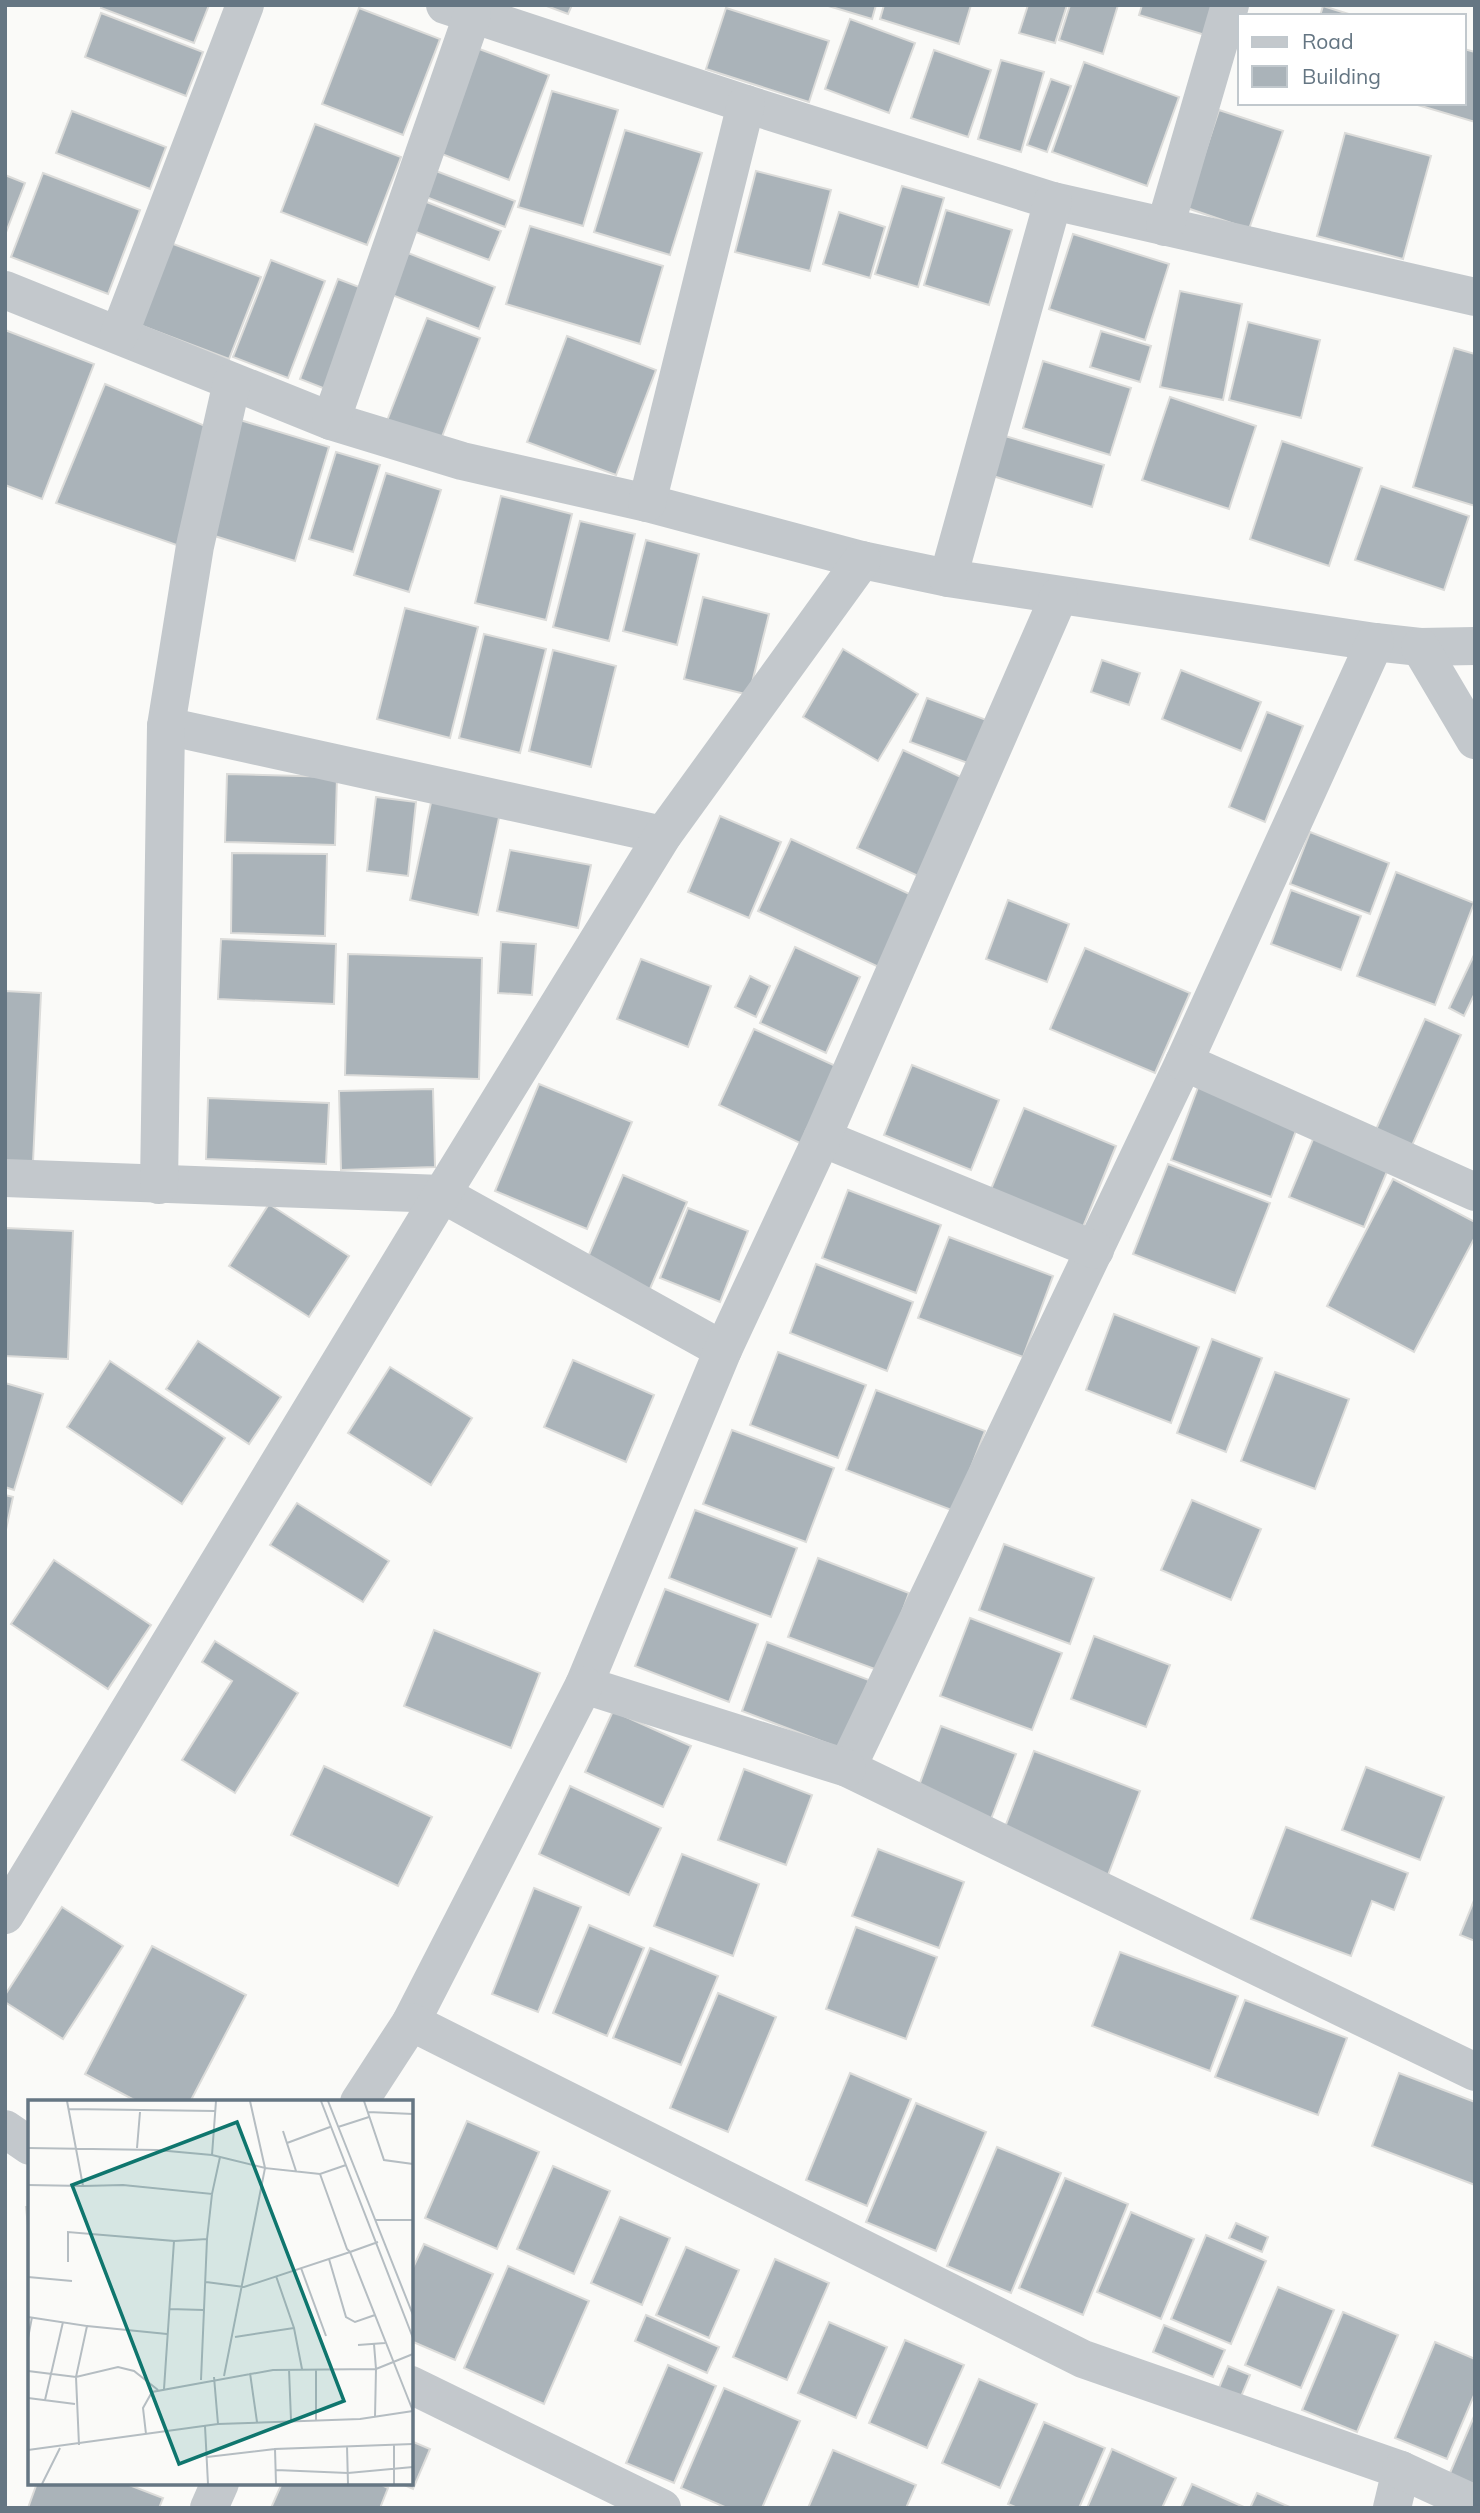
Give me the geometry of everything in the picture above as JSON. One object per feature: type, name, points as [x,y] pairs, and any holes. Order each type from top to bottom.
[{"type":"street","points":[[119,335],[245,5]]},
{"type":"street","points":[[1166,227],[1230,5]]},
{"type":"street","points":[[331,421],[459,10],[1053,201],[1475,296]]},
{"type":"street","points":[[648,503],[746,104]]},
{"type":"street","points":[[947,578],[1053,201]]},
{"type":"street","points":[[5,290],[331,421],[462,461],[648,503],[862,560],[947,578],[1059,596],[1375,642],[1420,647],[1475,646]]},
{"type":"street","points":[[159,1185],[166,726],[195,546],[232,382]]},
{"type":"street","points":[[5,1915],[663,835],[862,560]]},
{"type":"street","points":[[360,2100],[411,2022],[584,1685],[723,1350],[822,1138],[1059,596]]},
{"type":"street","points":[[847,1768],[1184,1062],[1375,642]]},
{"type":"street","points":[[1420,647],[1475,740]]},
{"type":"street","points":[[166,726],[663,835]]},
{"type":"street","points":[[1184,1062],[1475,1192]]},
{"type":"street","points":[[822,1138],[1095,1250]]},
{"type":"street","points":[[5,1178],[442,1194],[723,1350]]},
{"type":"street","points":[[584,1685],[847,1768],[1475,2072]]},
{"type":"street","points":[[411,2022],[1083,2359],[1401,2470],[1475,2504]]},
{"type":"street","points":[[5,2129],[28,2145]]},
{"type":"street","points":[[413,2386],[662,2508]]},
{"type":"street","points":[[1392,2508],[1401,2470]]},
{"type":"street","points":[[209,2508],[219,2485]]},
{"type":"building","points":[[102,5],[209,5],[194,43],[101,8]]},
{"type":"building","points":[[544,5],[572,5],[568,14]]},
{"type":"building","points":[[825,5],[876,5],[872,19]]},
{"type":"building","points":[[884,5],[971,5],[959,44],[880,19]]},
{"type":"building","points":[[1028,5],[1067,5],[1055,43],[1019,33]]},
{"type":"building","points":[[1070,5],[1118,5],[1103,54],[1059,40]]},
{"type":"building","points":[[1142,5],[1214,5],[1205,35],[1139,15]]},
{"type":"building","points":[[1323,6],[1349,14],[1321,14]]},
{"type":"building","points":[[359,8],[440,39],[403,135],[322,104]]},
{"type":"building","points":[[726,8],[829,41],[809,102],[706,69]]},
{"type":"building","points":[[101,13],[203,52],[186,96],[85,57]]},
{"type":"building","points":[[850,19],[915,43],[889,113],[825,89]]},
{"type":"building","points":[[474,47],[549,75],[509,180],[434,151]]},
{"type":"building","points":[[934,50],[991,70],[968,137],[911,118]]},
{"type":"building","points":[[1466,50],[1475,52],[1475,122],[1418,105],[1466,105]]},
{"type":"building","points":[[1001,60],[1044,72],[1021,152],[978,139]]},
{"type":"building","points":[[1084,62],[1179,97],[1147,186],[1052,152]]},
{"type":"building","points":[[1051,79],[1071,86],[1047,152],[1027,145]]},
{"type":"building","points":[[552,91],[618,110],[583,226],[518,207]]},
{"type":"building","points":[[1219,110],[1283,131],[1249,229],[1187,208]]},
{"type":"building","points":[[72,111],[166,147],[150,189],[56,153]]},
{"type":"building","points":[[315,124],[401,157],[367,245],[281,212]]},
{"type":"building","points":[[625,130],[702,153],[670,255],[594,232]]},
{"type":"building","points":[[1345,133],[1431,156],[1403,259],[1317,236]]},
{"type":"building","points":[[436,171],[515,201],[505,227],[426,197]]},
{"type":"building","points":[[756,171],[831,190],[810,271],[735,252]]},
{"type":"building","points":[[43,173],[140,210],[108,294],[11,257]]},
{"type":"building","points":[[5,175],[25,183],[5,235]]},
{"type":"building","points":[[902,186],[944,198],[918,287],[875,274]]},
{"type":"building","points":[[419,199],[501,231],[489,260],[408,229]]},
{"type":"building","points":[[946,210],[1012,230],[989,305],[924,285]]},
{"type":"building","points":[[839,212],[885,227],[870,278],[823,264]]},
{"type":"building","points":[[530,226],[663,266],[640,344],[506,304]]},
{"type":"building","points":[[1073,234],[1169,264],[1145,340],[1049,309]]},
{"type":"building","points":[[160,239],[261,277],[229,359],[129,321]]},
{"type":"building","points":[[408,253],[495,287],[479,329],[392,295]]},
{"type":"building","points":[[271,260],[325,281],[288,378],[233,357]]},
{"type":"building","points":[[338,279],[367,290],[328,390],[300,379]]},
{"type":"building","points":[[1180,291],[1242,304],[1223,400],[1160,387]]},
{"type":"building","points":[[427,318],[480,338],[438,447],[385,426]]},
{"type":"building","points":[[1248,322],[1320,340],[1301,418],[1229,400]]},
{"type":"building","points":[[5,330],[94,364],[42,499],[5,485]]},
{"type":"building","points":[[1101,331],[1151,346],[1140,382],[1090,367]]},
{"type":"building","points":[[567,336],[656,370],[616,475],[527,442]]},
{"type":"building","points":[[1454,348],[1475,354],[1475,506],[1413,487]]},
{"type":"building","points":[[1043,361],[1131,388],[1110,455],[1023,428]]},
{"type":"building","points":[[105,384],[210,428],[188,549],[56,503]]},
{"type":"building","points":[[1170,397],[1256,426],[1229,509],[1142,480]]},
{"type":"building","points":[[240,420],[329,447],[295,561],[205,533]]},
{"type":"building","points":[[1005,436],[1104,465],[1092,507],[993,476]]},
{"type":"building","points":[[1282,441],[1362,468],[1329,566],[1250,539]]},
{"type":"building","points":[[336,452],[380,465],[353,552],[309,539]]},
{"type":"building","points":[[386,473],[441,490],[409,592],[354,575]]},
{"type":"building","points":[[1381,486],[1469,516],[1444,590],[1355,560]]},
{"type":"building","points":[[501,496],[572,514],[546,620],[475,603]]},
{"type":"building","points":[[580,521],[635,534],[609,641],[553,627]]},
{"type":"building","points":[[646,540],[699,554],[677,645],[623,631]]},
{"type":"building","points":[[703,597],[769,614],[749,695],[684,679]]},
{"type":"building","points":[[405,608],[478,627],[450,738],[377,719]]},
{"type":"building","points":[[484,634],[546,649],[520,753],[459,738]]},
{"type":"building","points":[[843,649],[918,694],[878,761],[803,717]]},
{"type":"building","points":[[553,650],[616,666],[591,767],[529,751]]},
{"type":"building","points":[[1102,660],[1140,673],[1129,705],[1091,692]]},
{"type":"building","points":[[1181,670],[1261,702],[1241,751],[1162,719]]},
{"type":"building","points":[[927,698],[992,722],[976,766],[910,742]]},
{"type":"building","points":[[1267,712],[1303,726],[1265,822],[1229,807]]},
{"type":"building","points":[[903,750],[963,778],[918,876],[857,848]]},
{"type":"building","points":[[227,774],[337,777],[335,845],[225,842]]},
{"type":"building","points":[[376,797],[416,802],[408,876],[367,871]]},
{"type":"building","points":[[432,798],[500,813],[478,915],[410,900]]},
{"type":"building","points":[[720,816],[781,842],[749,918],[688,892]]},
{"type":"building","points":[[1310,832],[1389,863],[1370,914],[1290,884]]},
{"type":"building","points":[[791,839],[916,897],[883,969],[758,911]]},
{"type":"building","points":[[510,850],[591,865],[578,928],[497,911]]},
{"type":"building","points":[[232,853],[327,854],[325,936],[231,933]]},
{"type":"building","points":[[1396,872],[1474,903],[1435,1005],[1357,976]]},
{"type":"building","points":[[1291,890],[1361,916],[1341,970],[1271,944]]},
{"type":"building","points":[[1008,900],[1069,924],[1047,982],[986,959]]},
{"type":"building","points":[[221,939],[336,944],[334,1004],[218,999]]},
{"type":"building","points":[[501,942],[536,944],[532,995],[498,993]]},
{"type":"building","points":[[795,947],[860,977],[826,1053],[760,1023]]},
{"type":"building","points":[[1085,948],[1190,993],[1155,1073],[1050,1029]]},
{"type":"building","points":[[1475,953],[1475,993],[1464,1016],[1449,1008]]},
{"type":"building","points":[[348,954],[482,958],[479,1079],[345,1075]]},
{"type":"building","points":[[641,959],[711,986],[688,1047],[617,1019]]},
{"type":"building","points":[[750,976],[770,986],[756,1017],[735,1007]]},
{"type":"building","points":[[5,991],[41,993],[33,1162],[5,1161]]},
{"type":"building","points":[[1425,1019],[1461,1035],[1410,1150],[1374,1134]]},
{"type":"building","points":[[754,1029],[838,1067],[802,1144],[719,1105]]},
{"type":"building","points":[[912,1065],[999,1100],[971,1170],[884,1135]]},
{"type":"building","points":[[1200,1082],[1300,1120],[1271,1197],[1171,1160]]},
{"type":"building","points":[[539,1084],[632,1122],[587,1229],[495,1191]]},
{"type":"building","points":[[433,1089],[435,1167],[341,1170],[339,1091]]},
{"type":"building","points":[[208,1098],[329,1103],[326,1164],[206,1159]]},
{"type":"building","points":[[1024,1108],[1116,1146],[1081,1232],[989,1194]]},
{"type":"building","points":[[1316,1132],[1391,1162],[1364,1227],[1289,1197]]},
{"type":"building","points":[[1168,1164],[1270,1203],[1235,1293],[1133,1254]]},
{"type":"building","points":[[623,1175],[687,1202],[649,1291],[585,1264]]},
{"type":"building","points":[[1393,1179],[1475,1222],[1475,1237],[1414,1352],[1327,1306]]},
{"type":"building","points":[[848,1190],[941,1225],[916,1293],[822,1258]]},
{"type":"building","points":[[269,1204],[349,1256],[309,1317],[229,1266]]},
{"type":"building","points":[[688,1208],[748,1231],[720,1302],[660,1278]]},
{"type":"building","points":[[5,1228],[73,1231],[68,1359],[5,1356]]},
{"type":"building","points":[[949,1237],[1053,1276],[1023,1357],[918,1318]]},
{"type":"building","points":[[816,1264],[913,1302],[887,1371],[790,1333]]},
{"type":"building","points":[[1114,1314],[1199,1347],[1171,1423],[1086,1390]]},
{"type":"building","points":[[1212,1339],[1262,1358],[1226,1452],[1177,1433]]},
{"type":"building","points":[[198,1341],[281,1397],[249,1444],[166,1389]]},
{"type":"building","points":[[778,1352],[866,1385],[838,1458],[750,1425]]},
{"type":"building","points":[[573,1360],[654,1395],[626,1462],[544,1427]]},
{"type":"building","points":[[110,1361],[225,1438],[182,1504],[67,1427]]},
{"type":"building","points":[[390,1367],[472,1418],[431,1485],[348,1433]]},
{"type":"building","points":[[1275,1372],[1349,1399],[1315,1489],[1241,1461]]},
{"type":"building","points":[[5,1383],[43,1394],[14,1490],[5,1487]]},
{"type":"building","points":[[876,1390],[985,1431],[954,1511],[846,1470]]},
{"type":"building","points":[[732,1430],[834,1468],[806,1542],[703,1504]]},
{"type":"building","points":[[5,1495],[13,1497],[5,1534]]},
{"type":"building","points":[[1192,1500],[1261,1529],[1231,1600],[1161,1570]]},
{"type":"building","points":[[297,1503],[389,1561],[363,1602],[270,1545]]},
{"type":"building","points":[[695,1510],[797,1548],[771,1617],[669,1578]]},
{"type":"building","points":[[1004,1544],[1094,1578],[1070,1644],[979,1610]]},
{"type":"building","points":[[818,1558],[909,1593],[880,1671],[788,1637]]},
{"type":"building","points":[[54,1560],[151,1625],[108,1689],[11,1624]]},
{"type":"building","points":[[665,1589],[758,1624],[729,1702],[635,1666]]},
{"type":"building","points":[[970,1618],[1062,1653],[1032,1730],[940,1696]]},
{"type":"building","points":[[434,1630],[540,1673],[511,1748],[404,1706]]},
{"type":"building","points":[[1094,1636],[1170,1665],[1146,1727],[1071,1699]]},
{"type":"building","points":[[215,1641],[298,1693],[235,1793],[182,1760],[232,1681],[202,1662]]},
{"type":"building","points":[[767,1642],[869,1680],[842,1749],[742,1711]]},
{"type":"building","points":[[613,1711],[691,1746],[663,1807],[585,1772]]},
{"type":"building","points":[[941,1726],[1016,1754],[991,1819],[917,1791]]},
{"type":"building","points":[[1034,1751],[1140,1791],[1108,1875],[1002,1835]]},
{"type":"building","points":[[324,1766],[432,1817],[398,1886],[291,1835]]},
{"type":"building","points":[[1366,1767],[1444,1797],[1420,1860],[1342,1830]]},
{"type":"building","points":[[744,1769],[812,1795],[786,1865],[718,1840]]},
{"type":"building","points":[[570,1786],[661,1828],[629,1895],[539,1854]]},
{"type":"building","points":[[1286,1827],[1408,1873],[1394,1910],[1372,1901],[1351,1956],[1251,1919]]},
{"type":"building","points":[[878,1849],[964,1882],[939,1948],[852,1916]]},
{"type":"building","points":[[682,1854],[759,1884],[733,1956],[654,1926]]},
{"type":"building","points":[[534,1888],[581,1907],[538,2012],[492,1994]]},
{"type":"building","points":[[1475,1898],[1475,1941],[1460,1935]]},
{"type":"building","points":[[62,1907],[123,1946],[63,2039],[5,2002],[5,1995]]},
{"type":"building","points":[[589,1925],[644,1948],[607,2036],[553,2013]]},
{"type":"building","points":[[856,1927],[937,1957],[906,2039],[826,2009]]},
{"type":"building","points":[[152,1946],[246,1995],[191,2100],[134,2100],[85,2074]]},
{"type":"building","points":[[650,1948],[718,1976],[681,2065],[613,2038]]},
{"type":"building","points":[[1120,1952],[1238,1996],[1210,2071],[1092,2026]]},
{"type":"building","points":[[718,1993],[776,2017],[728,2132],[670,2108]]},
{"type":"building","points":[[1245,2000],[1347,2038],[1318,2115],[1215,2077]]},
{"type":"building","points":[[850,2073],[911,2099],[867,2206],[806,2180]]},
{"type":"building","points":[[1399,2073],[1475,2102],[1475,2185],[1372,2146]]},
{"type":"building","points":[[916,2103],[986,2132],[936,2251],[866,2222]]},
{"type":"building","points":[[467,2121],[539,2152],[497,2249],[425,2218]]},
{"type":"building","points":[[997,2147],[1061,2173],[1011,2293],[947,2266]]},
{"type":"building","points":[[553,2166],[610,2191],[574,2274],[517,2249]]},
{"type":"building","points":[[1065,2178],[1128,2204],[1083,2315],[1019,2288]]},
{"type":"building","points":[[1131,2212],[1194,2239],[1161,2319],[1097,2292]]},
{"type":"building","points":[[620,2217],[670,2238],[642,2305],[591,2283]]},
{"type":"building","points":[[1236,2223],[1268,2237],[1262,2252],[1229,2238]]},
{"type":"building","points":[[1206,2235],[1266,2261],[1231,2344],[1171,2319]]},
{"type":"building","points":[[424,2244],[493,2274],[455,2360],[413,2342],[413,2268]]},
{"type":"building","points":[[686,2247],[739,2270],[709,2338],[656,2315]]},
{"type":"building","points":[[775,2259],[829,2283],[787,2380],[733,2357]]},
{"type":"building","points":[[508,2266],[589,2301],[544,2404],[464,2368]]},
{"type":"building","points":[[1278,2287],[1334,2310],[1301,2388],[1245,2365]]},
{"type":"building","points":[[1343,2312],[1398,2335],[1357,2432],[1302,2410]]},
{"type":"building","points":[[646,2315],[719,2347],[707,2373],[635,2341]]},
{"type":"building","points":[[829,2322],[887,2347],[856,2418],[798,2393]]},
{"type":"building","points":[[1164,2325],[1225,2350],[1213,2377],[1153,2352]]},
{"type":"building","points":[[905,2340],[964,2365],[927,2448],[869,2423]]},
{"type":"building","points":[[1435,2342],[1475,2359],[1475,2393],[1447,2459],[1395,2438]]},
{"type":"building","points":[[668,2365],[716,2386],[674,2483],[626,2463]]},
{"type":"building","points":[[1228,2366],[1250,2375],[1233,2416],[1211,2407]]},
{"type":"building","points":[[979,2379],[1037,2404],[1000,2488],[942,2463]]},
{"type":"building","points":[[724,2388],[800,2421],[762,2508],[727,2508],[681,2488]]},
{"type":"building","points":[[1475,2414],[1475,2491],[1447,2480]]},
{"type":"building","points":[[1044,2422],[1105,2448],[1079,2508],[1018,2508],[1008,2504]]},
{"type":"building","points":[[413,2442],[430,2449],[413,2489],[404,2485],[413,2485]]},
{"type":"building","points":[[1112,2449],[1176,2478],[1162,2508],[1087,2508]]},
{"type":"building","points":[[833,2450],[916,2485],[906,2508],[808,2508]]},
{"type":"building","points":[[1192,2484],[1246,2508],[1181,2508]]},
{"type":"building","points":[[36,2485],[129,2485],[163,2498],[159,2508],[28,2508]]},
{"type":"building","points":[[281,2485],[382,2485],[388,2488],[380,2508],[271,2508]]},
{"type":"building","points":[[1257,2493],[1292,2508],[1250,2508]]}]
